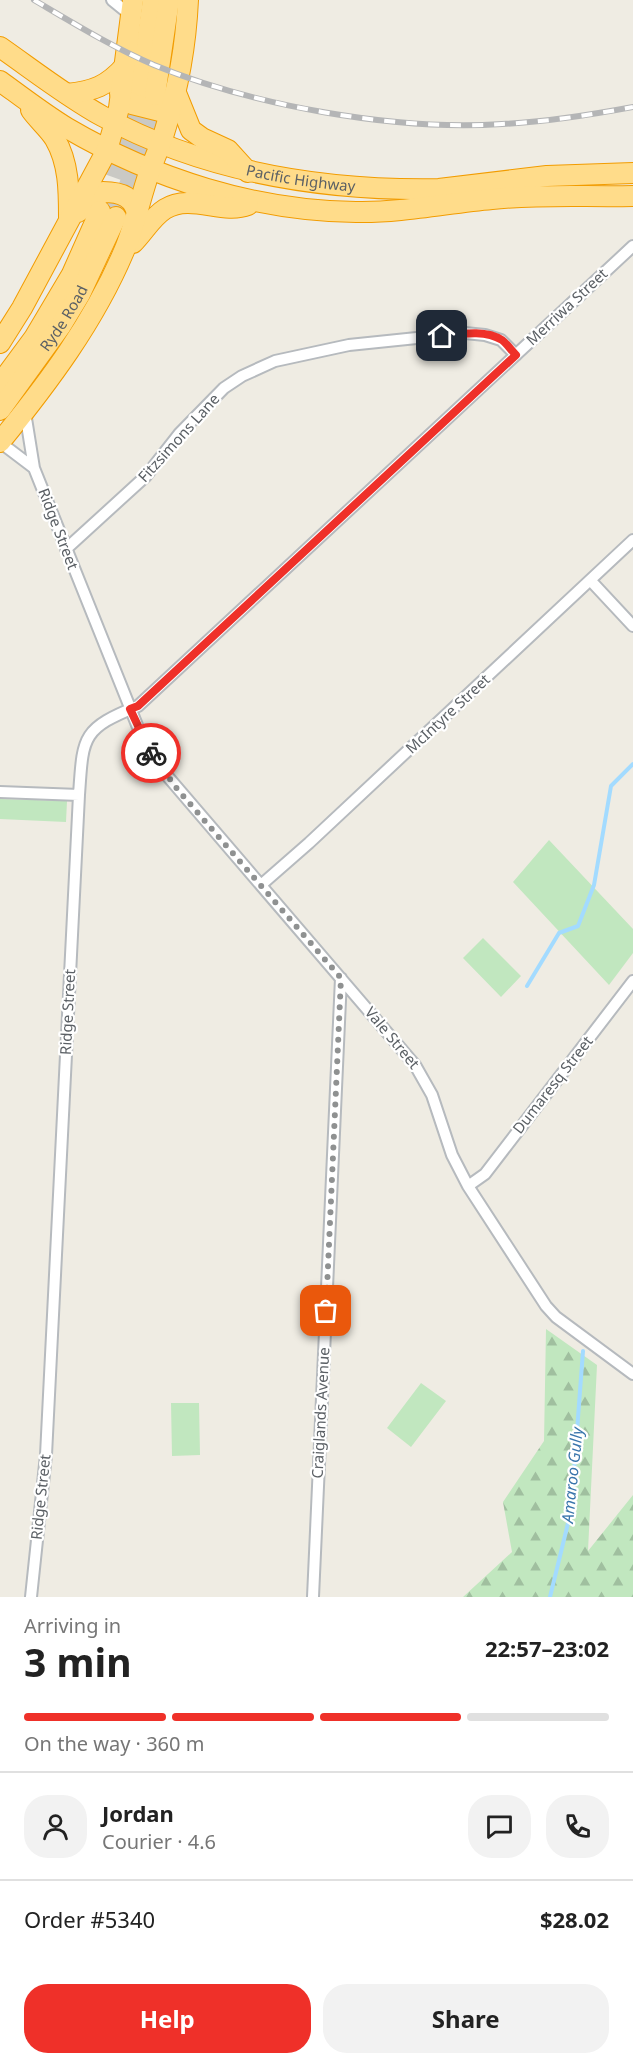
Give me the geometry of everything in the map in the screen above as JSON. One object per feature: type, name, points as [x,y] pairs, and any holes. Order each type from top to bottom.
[{"type":"highway","points":[[0,343],[22,308],[107,150],[117,123],[138,92],[153,0]]},
{"type":"highway","points":[[169,0],[132,104],[160,111],[167,108],[176,93]]},
{"type":"highway","points":[[0,444],[81,333],[123,254],[138,216],[176,93],[188,0]]},
{"type":"highway","points":[[133,7],[125,66],[138,92]]},
{"type":"highway","name":"Pacific Highway","points":[[0,47],[67,94],[117,123],[161,144],[248,172],[322,184],[363,188],[417,189],[580,174],[633,173]]},
{"type":"highway","points":[[67,94],[87,91],[103,85],[125,66]]},
{"type":"highway","name":"Pacific Highway","points":[[0,81],[66,127],[107,150],[176,179],[288,208],[357,212],[389,211],[494,199],[633,196]]},
{"type":"highway","points":[[176,93],[191,130],[202,138],[228,150],[248,172]]},
{"type":"highway","points":[[20,95],[55,139],[69,183],[69,220]]},
{"type":"highway","points":[[69,220],[104,192],[117,192],[130,199],[136,206],[138,216]]},
{"type":"highway","points":[[123,254],[152,219],[166,208],[178,204],[198,203],[239,208],[256,201]]},
{"type":"highway","name":"Ryde Road","points":[[0,384],[34,338],[108,214],[80,294],[39,359],[0,410]]},
{"type":"street","points":[[112,0],[128,13],[133,7]]},
{"type":"street","name":"Merriwa Street","points":[[130,709],[138,706],[147,698],[633,246]]},
{"type":"street","name":"Fitzsimons Lane","points":[[66,549],[146,476],[179,434],[224,388],[242,376],[275,361],[349,345],[465,333],[485,335],[501,340],[516,355]]},
{"type":"street","name":"Ridge Street","points":[[25,412],[34,468],[130,709],[97,726],[88,737],[82,750],[46,1455],[31,1597]]},
{"type":"street","name":"Ridge Street","points":[[0,444],[34,468]]},
{"type":"street","name":"McIntyre Street","points":[[261,885],[309,843],[633,540]]},
{"type":"street","points":[[591,580],[633,626]]},
{"type":"street","name":"Vale Street","points":[[130,709],[157,764],[415,1065],[432,1095],[452,1155],[468,1186],[536,1293],[556,1317],[633,1374]]},
{"type":"street","points":[[0,792],[79,795]]},
{"type":"street","name":"Craiglands Avenue","points":[[313,1597],[341,978]]},
{"type":"street","name":"Dumaresq Street","points":[[468,1186],[485,1174],[633,981]]},
{"type":"green space","points":[[0,799],[67,801],[66,822],[0,819]]},
{"type":"green space","points":[[549,840],[633,929],[633,953],[609,985],[513,882]]},
{"type":"green space","points":[[483,938],[521,976],[501,997],[463,958]]},
{"type":"green space","points":[[546,1329],[597,1365],[588,1551],[633,1495],[633,1597],[463,1597],[512,1552],[503,1502],[544,1441]]},
{"type":"green space","points":[[421,1383],[446,1401],[411,1447],[387,1428]]},
{"type":"green space","points":[[171,1403],[199,1403],[200,1455],[172,1456]]},
{"type":"waterway","points":[[527,986],[559,933],[578,926],[594,885],[611,786],[633,764]]},
{"type":"waterway","name":"Amaroo Gully","points":[[550,1597],[571,1511],[583,1351]]},
{"type":"tunnel","points":[[102,205],[133,120],[139,91]]},
{"type":"tunnel","points":[[116,217],[138,157],[155,95]]},
{"type":"railway","points":[[34,0],[108,43],[154,65],[193,80],[280,104],[371,119],[417,124],[460,125],[535,122],[633,107]]},
{"type":"way so far","points":[[151,753],[178,790],[341,978],[326,1311]]},
{"type":"route","points":[[151,753],[130,709],[138,706],[516,355],[501,340],[485,335],[465,333],[442,336]]}]
